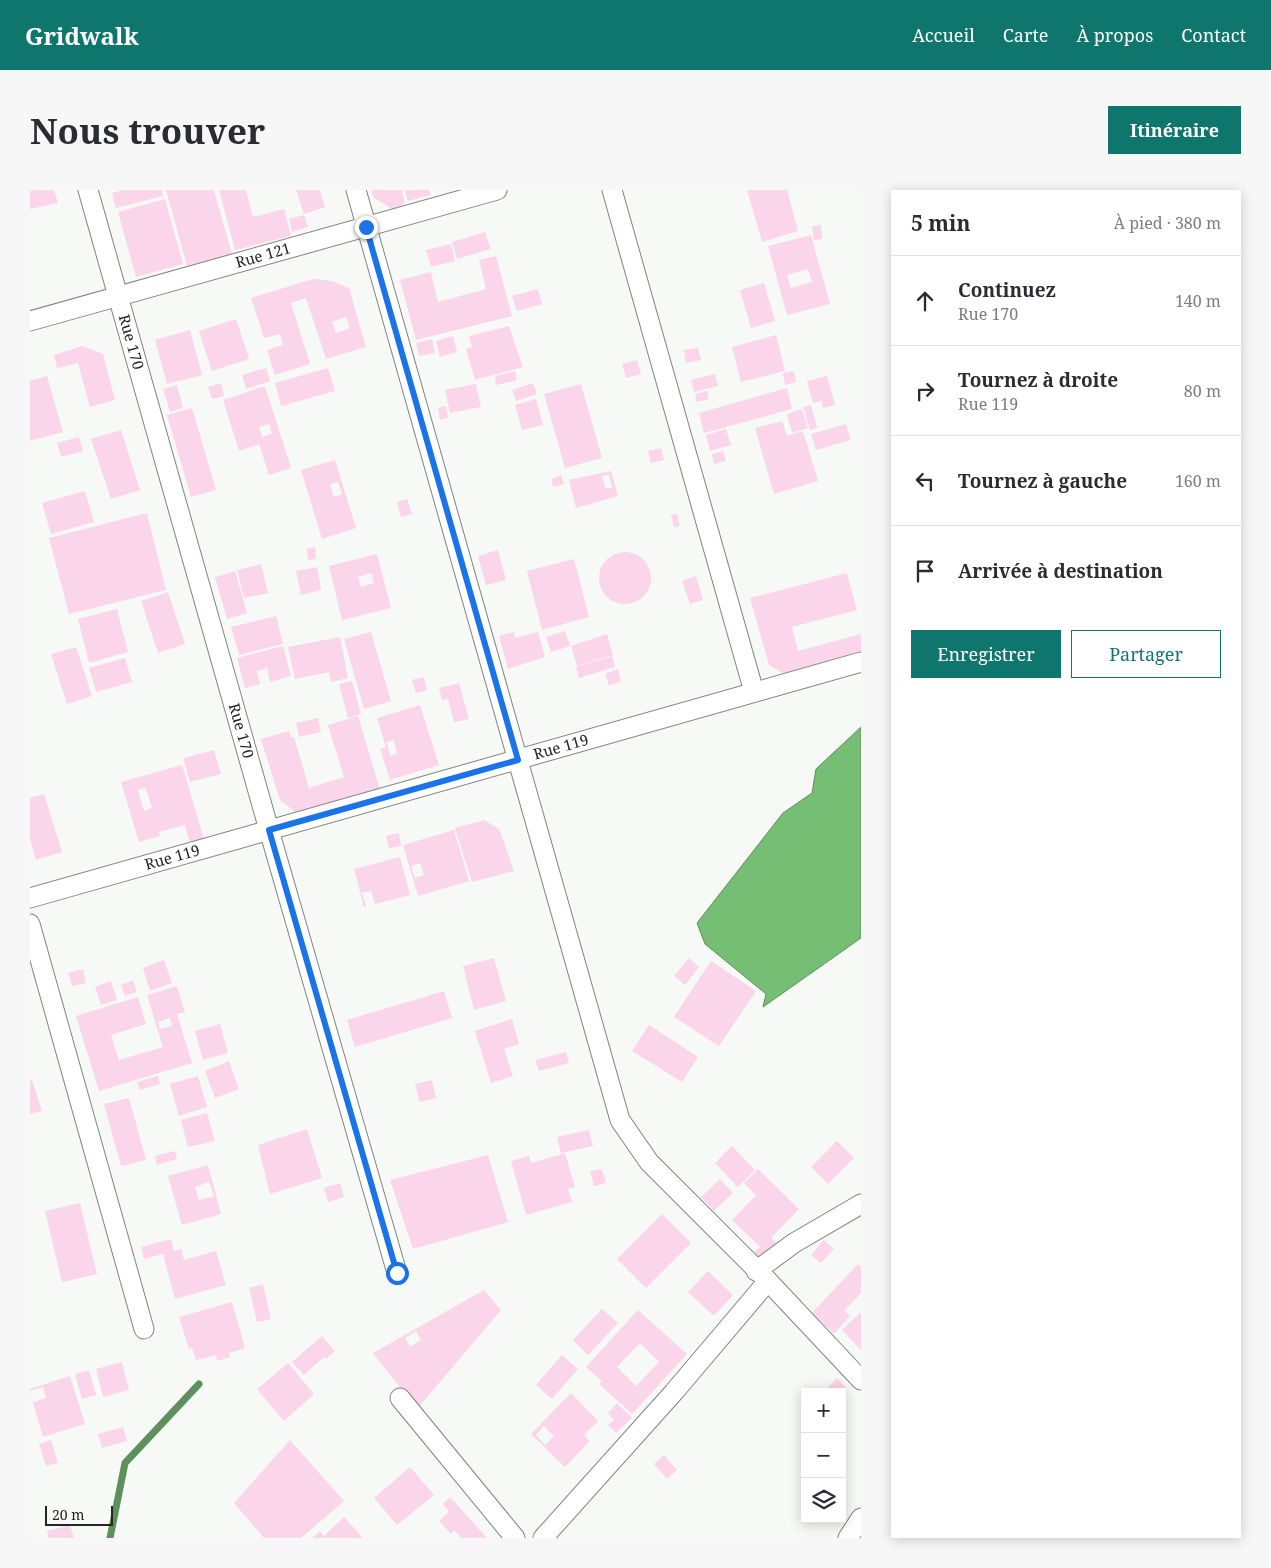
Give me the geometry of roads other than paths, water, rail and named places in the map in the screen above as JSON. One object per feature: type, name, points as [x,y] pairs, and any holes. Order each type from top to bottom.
[{"type":"street","name":"Rue 170","points":[[88,190],[269,830],[397,1273]]},
{"type":"street","points":[[356,190],[620,1120],[649,1162],[762,1276],[861,1380]]},
{"type":"street","name":"Rue 121","points":[[30,321],[496,190]]},
{"type":"street","points":[[612,190],[754,692]]},
{"type":"street","name":"Rue 119","points":[[30,898],[861,662]]},
{"type":"street","points":[[30,924],[144,1329]]},
{"type":"street","points":[[543,1538],[674,1392],[762,1276],[794,1243],[861,1204]]},
{"type":"street","points":[[400,1398],[515,1538]]},
{"type":"street","points":[[848,1538],[861,1518]]},
{"type":"waterway","points":[[110,1538],[125,1463],[199,1384]]}]
